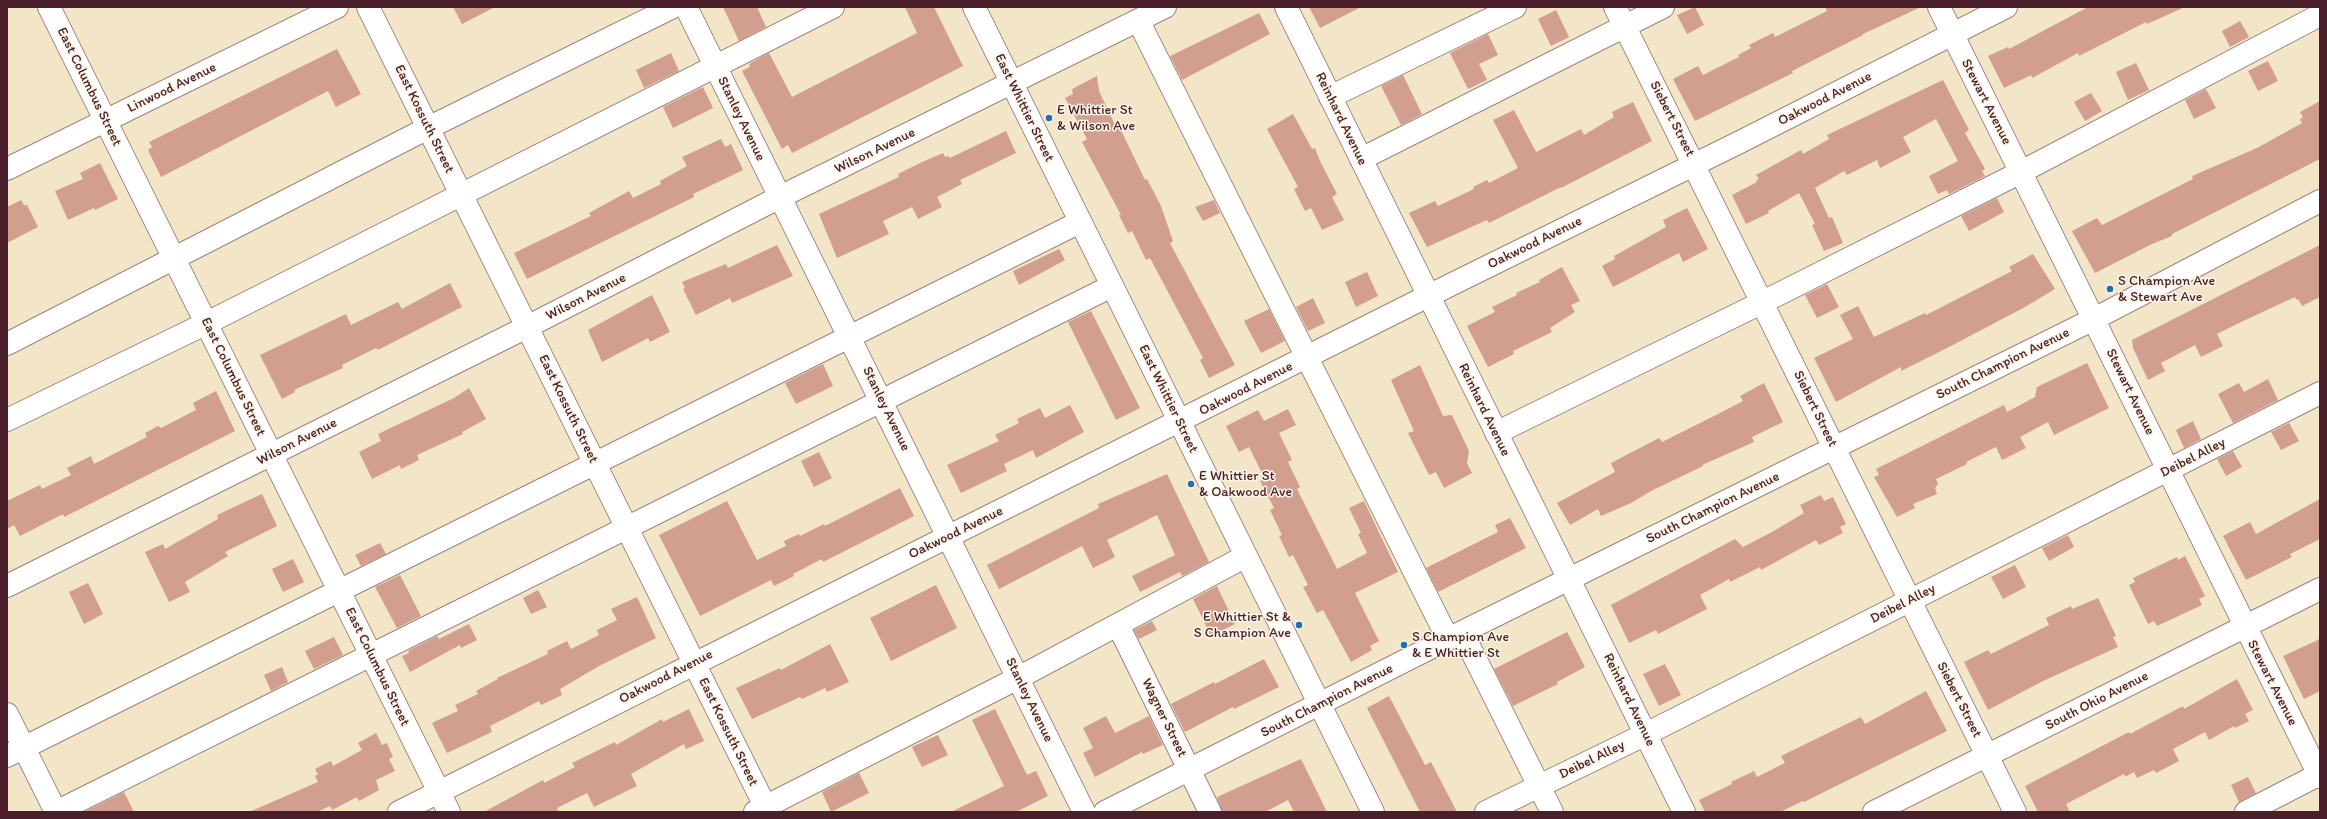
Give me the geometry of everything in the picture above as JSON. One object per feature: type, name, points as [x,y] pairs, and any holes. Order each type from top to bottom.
[{"type":"street","name":"East Columbus Street","points":[[49,7],[449,812]]},
{"type":"street","name":"Linwood Avenue","points":[[7,169],[337,7]]},
{"type":"street","name":"East Kossuth Street","points":[[368,7],[694,663],[763,810]]},
{"type":"street","points":[[7,344],[428,128],[673,7]]},
{"type":"street","name":"Stanley Avenue","points":[[686,7],[949,536],[1084,812]]},
{"type":"street","points":[[7,420],[206,323],[461,193],[833,7]]},
{"type":"street","name":"East Whittier Street","points":[[974,7],[1373,812]]},
{"type":"street","name":"Wilson Avenue","points":[[7,586],[527,327],[780,197],[1012,84],[1165,7]]},
{"type":"street","name":"Reinhard Avenue","points":[[1286,7],[1684,812]]},
{"type":"street","points":[[1330,97],[1515,7]]},
{"type":"street","points":[[1361,159],[1620,16],[1663,7]]},
{"type":"street","name":"Stewart Avenue","points":[[1939,7],[2094,319],[2244,627],[2320,775]]},
{"type":"street","name":"Oakwood Avenue","points":[[399,812],[2006,7]]},
{"type":"street","points":[[1496,433],[2021,172],[2320,15]]},
{"type":"street","name":"Siebert Street","points":[[1620,16],[2015,812]]},
{"type":"street","points":[[1138,20],[1309,357],[1455,635],[1539,785],[1552,812]]},
{"type":"street","name":"South Champion Avenue","points":[[1105,812],[1190,771],[1455,635],[2094,319],[2320,201]]},
{"type":"street","points":[[15,751],[1080,222]]},
{"type":"street","points":[[7,714],[15,751],[56,812],[1112,286]]},
{"type":"street","name":"Deibel Alley","points":[[1486,812],[1646,734],[2320,393]]},
{"type":"street","points":[[763,810],[1018,678],[1246,556]]},
{"type":"street","name":"South Ohio Avenue","points":[[1874,812],[2320,589]]},
{"type":"street","name":"Wagner Street","points":[[1118,625],[1210,812]]},
{"type":"street","points":[[2246,812],[2320,775]]},
{"type":"building","points":[[453,7],[495,7],[462,24]]},
{"type":"building","points":[[723,7],[757,7],[766,27],[739,41]]},
{"type":"building","points":[[905,7],[934,7],[963,66],[792,153],[788,145],[782,149],[742,71],[750,67],[749,64],[769,53],[792,97],[917,33]]},
{"type":"building","points":[[1309,7],[1361,7],[1320,28]]},
{"type":"building","points":[[1695,7],[1704,25],[1687,34],[1677,15]]},
{"type":"building","points":[[1825,7],[1921,7],[1863,34],[1792,71],[1793,73],[1695,121],[1673,79],[1698,66],[1703,75],[1739,57],[1738,55],[1751,48],[1749,45],[1773,33],[1775,37],[1827,11]]},
{"type":"building","points":[[2088,7],[2185,7],[2147,24],[2146,22],[2079,56],[2078,53],[2032,78],[2031,75],[2004,88],[1988,56],[2008,47],[2009,49]]},
{"type":"building","points":[[1556,10],[1569,37],[1551,46],[1538,19]]},
{"type":"building","points":[[1259,13],[1270,34],[1182,80],[1170,56]]},
{"type":"building","points":[[2240,21],[2249,37],[2230,47],[2222,31]]},
{"type":"building","points":[[1488,34],[1498,55],[1479,64],[1487,80],[1468,89],[1450,53]]},
{"type":"building","points":[[337,49],[361,94],[336,107],[328,91],[161,177],[148,150],[152,147],[149,142]]},
{"type":"building","points":[[671,53],[679,71],[644,88],[636,70]]},
{"type":"building","points":[[2268,61],[2278,81],[2258,91],[2248,71]]},
{"type":"building","points":[[2136,63],[2149,90],[2128,100],[2116,72]]},
{"type":"building","points":[[1403,75],[1422,114],[1401,125],[1381,86]]},
{"type":"building","points":[[1097,76],[1099,91],[1116,127],[1119,126],[1145,180],[1147,179],[1161,206],[1173,241],[1170,243],[1235,365],[1209,378],[1200,360],[1203,358],[1150,258],[1146,260],[1132,231],[1128,233],[1119,215],[1121,215],[1082,142],[1087,139],[1065,98],[1073,94],[1072,89]]},
{"type":"building","points":[[1943,80],[1969,130],[1965,133],[1985,169],[1982,171],[1985,176],[1949,194],[1947,190],[1938,194],[1929,176],[1958,161],[1936,119],[1903,137],[1911,152],[1880,168],[1877,160],[1847,175],[1844,171],[1815,188],[1829,218],[1832,217],[1843,243],[1824,251],[1812,225],[1815,224],[1799,193],[1768,211],[1769,213],[1746,224],[1732,195],[1757,182],[1756,180],[1759,179],[1756,175],[1801,150],[1803,154],[1829,139],[1827,135]]},
{"type":"building","points":[[703,87],[713,108],[673,128],[663,107]]},
{"type":"building","points":[[2206,89],[2216,108],[2194,119],[2185,100]]},
{"type":"building","points":[[2091,93],[2102,111],[2085,121],[2074,102]]},
{"type":"building","points":[[2320,101],[2320,159],[2172,234],[2172,236],[2152,244],[2095,273],[2072,231],[2097,218],[2102,225],[2193,179],[2192,176],[2257,148],[2302,123],[2300,119],[2303,117],[2300,112]]},
{"type":"building","points":[[1633,102],[1652,141],[1489,223],[1487,220],[1427,247],[1409,213],[1435,201],[1438,206],[1474,189],[1473,187],[1487,180],[1489,183],[1518,168],[1493,120],[1514,110],[1536,152],[1581,129],[1584,135],[1614,117],[1612,112]]},
{"type":"building","points":[[1293,114],[1312,149],[1315,148],[1337,194],[1332,197],[1344,220],[1322,230],[1311,208],[1305,211],[1294,189],[1298,187],[1267,129]]},
{"type":"building","points":[[1006,131],[1016,153],[960,180],[962,184],[937,197],[942,207],[918,219],[912,207],[883,221],[889,234],[837,258],[819,214],[899,177],[898,174],[920,163],[943,153],[945,157],[948,156],[950,158]]},
{"type":"building","points":[[721,139],[725,147],[731,144],[743,170],[693,194],[694,197],[527,279],[514,253],[591,216],[589,213],[629,191],[633,198],[661,184],[660,181],[687,166],[682,157]]},
{"type":"building","points":[[100,163],[118,199],[95,210],[94,208],[68,220],[55,191],[83,179],[80,173]]},
{"type":"building","points":[[1997,198],[2004,212],[1969,231],[1961,216]]},
{"type":"building","points":[[21,200],[24,205],[27,205],[38,227],[7,243],[7,207]]},
{"type":"building","points":[[1214,200],[1220,213],[1203,221],[1195,207]]},
{"type":"building","points":[[1687,208],[1708,249],[1683,262],[1679,253],[1613,287],[1602,266],[1615,259],[1614,256],[1666,227],[1663,220]]},
{"type":"building","points":[[777,245],[793,276],[732,303],[730,298],[696,315],[683,289],[685,288],[682,282],[726,264],[728,268]]},
{"type":"building","points":[[2320,245],[2320,297],[2302,306],[2295,297],[2241,322],[2217,334],[2223,346],[2201,357],[2195,345],[2161,363],[2165,371],[2148,380],[2133,348],[2132,340]]},
{"type":"building","points":[[1059,249],[1065,260],[1019,285],[1013,271]]},
{"type":"building","points":[[2033,254],[2055,289],[2025,307],[1947,348],[1901,371],[1901,367],[1836,402],[1814,358],[1853,339],[1840,315],[1858,306],[1874,337],[1925,313],[1926,315],[2012,271],[2009,267]]},
{"type":"building","points":[[1562,267],[1580,301],[1571,305],[1575,312],[1550,328],[1552,332],[1513,351],[1514,354],[1488,367],[1467,326],[1495,312],[1492,307],[1517,295],[1516,293],[1540,282],[1539,280]]},
{"type":"building","points":[[1367,272],[1378,296],[1356,307],[1345,282]]},
{"type":"building","points":[[450,283],[462,307],[378,350],[376,348],[342,365],[343,368],[294,390],[295,392],[282,399],[260,355],[346,314],[351,325],[398,302],[402,309]]},
{"type":"building","points":[[1827,284],[1839,307],[1817,318],[1805,295]]},
{"type":"building","points":[[652,295],[670,332],[650,342],[648,338],[602,362],[588,330]]},
{"type":"building","points":[[1313,298],[1325,323],[1308,331],[1296,307]]},
{"type":"building","points":[[1269,309],[1285,341],[1261,353],[1244,321]]},
{"type":"building","points":[[1091,311],[1140,408],[1116,420],[1068,322]]},
{"type":"building","points":[[2087,363],[2109,408],[2054,435],[2048,422],[2020,437],[2026,448],[2002,460],[1996,447],[1966,462],[1967,464],[1936,479],[1938,484],[1935,488],[1937,494],[1913,504],[1915,508],[1897,517],[1874,477],[1879,475],[1876,469],[2004,405],[2007,412],[2035,397],[2037,387]]},
{"type":"building","points":[[823,364],[833,386],[796,404],[785,383]]},
{"type":"building","points":[[1420,365],[1443,416],[1452,415],[1469,451],[1467,463],[1472,473],[1444,488],[1436,472],[1429,475],[1408,433],[1414,431],[1391,380]]},
{"type":"building","points":[[2268,379],[2278,400],[2233,423],[2218,394],[2239,383],[2244,392]]},
{"type":"building","points":[[1764,383],[1783,422],[1752,437],[1754,442],[1702,465],[1703,466],[1651,491],[1631,503],[1601,516],[1598,509],[1570,525],[1557,503],[1615,472],[1611,463],[1659,438],[1662,442],[1743,401],[1740,396]]},
{"type":"building","points":[[469,388],[486,419],[462,432],[463,434],[417,455],[419,460],[401,469],[400,465],[372,479],[359,452],[381,441],[378,434],[454,398]]},
{"type":"building","points":[[216,391],[235,431],[64,517],[63,514],[20,536],[14,525],[7,529],[7,501],[40,485],[42,489],[71,475],[67,468],[91,456],[94,464],[147,437],[145,433],[158,426],[161,428],[196,410],[193,403]]},
{"type":"building","points":[[1070,405],[1084,432],[1036,458],[1033,450],[1004,464],[1007,471],[961,493],[947,465],[999,441],[995,435],[1019,423],[1017,419],[1040,408],[1045,418]]},
{"type":"building","points":[[1288,409],[1296,425],[1279,433],[1292,460],[1288,462],[1300,487],[1297,489],[1337,569],[1367,553],[1358,534],[1361,533],[1349,508],[1364,501],[1398,572],[1355,593],[1379,641],[1370,646],[1372,650],[1351,662],[1323,610],[1317,613],[1303,587],[1308,585],[1293,555],[1289,557],[1279,536],[1282,535],[1270,510],[1274,508],[1260,481],[1265,479],[1249,447],[1239,452],[1226,426],[1258,410],[1264,421]]},
{"type":"building","points":[[2193,421],[2201,439],[2184,448],[2176,430]]},
{"type":"building","points":[[2289,423],[2299,441],[2281,450],[2271,432]]},
{"type":"building","points":[[2233,451],[2242,467],[2226,476],[2217,459]]},
{"type":"building","points":[[819,452],[832,478],[814,487],[801,461]]},
{"type":"building","points":[[1167,474],[1209,562],[1182,576],[1180,572],[1140,592],[1132,576],[1175,555],[1157,515],[1107,540],[1115,557],[1093,568],[1082,546],[999,589],[987,565],[1099,508],[1098,504]]},
{"type":"building","points":[[900,488],[914,516],[823,562],[822,559],[774,586],[771,580],[700,616],[659,535],[727,501],[757,560],[786,546],[784,541],[799,534],[800,536],[824,524],[825,526]]},
{"type":"building","points":[[262,494],[277,526],[225,552],[228,556],[185,582],[190,592],[169,602],[145,552],[163,544],[165,549],[218,519],[217,515]]},
{"type":"building","points":[[1821,495],[1824,501],[1833,497],[1846,524],[1840,527],[1843,533],[1819,545],[1816,540],[1761,570],[1760,567],[1730,582],[1729,579],[1700,595],[1707,609],[1658,634],[1656,630],[1629,643],[1611,605],[1735,539],[1743,547],[1772,532],[1804,513],[1800,505]]},
{"type":"building","points":[[2320,499],[2320,539],[2290,554],[2292,557],[2246,580],[2223,536],[2250,522],[2256,534]]},
{"type":"building","points":[[1510,518],[1526,548],[1438,592],[1426,568],[1498,532],[1495,525]]},
{"type":"building","points":[[2068,535],[2074,547],[2049,561],[2042,548]]},
{"type":"building","points":[[380,543],[386,554],[361,566],[355,555]]},
{"type":"building","points":[[2185,556],[2205,596],[2199,599],[2202,605],[2157,626],[2154,621],[2148,624],[2129,585],[2135,582],[2133,578],[2177,557],[2178,560]]},
{"type":"building","points":[[293,559],[304,582],[283,592],[272,569]]},
{"type":"building","points":[[2015,565],[2026,587],[2003,599],[1991,577]]},
{"type":"building","points":[[400,575],[421,616],[397,628],[375,587]]},
{"type":"building","points":[[88,583],[103,614],[84,624],[69,592]]},
{"type":"building","points":[[936,585],[957,628],[891,661],[870,618]]},
{"type":"building","points":[[1217,586],[1235,624],[1211,636],[1193,599]]},
{"type":"building","points":[[538,590],[547,607],[531,614],[523,598]]},
{"type":"building","points":[[637,597],[656,638],[599,666],[560,689],[562,695],[541,705],[539,701],[490,726],[492,732],[447,753],[432,723],[458,711],[455,705],[478,694],[476,691],[498,679],[497,678],[548,654],[547,651],[567,641],[571,649],[599,635],[597,630],[617,620],[611,609]]},
{"type":"building","points":[[2098,598],[2116,636],[2113,637],[2118,647],[2043,681],[1988,710],[1964,662],[1988,650],[1991,654],[2049,625],[2046,618],[2071,606],[2072,609]]},
{"type":"building","points":[[1152,621],[1157,630],[1139,639],[1134,630]]},
{"type":"building","points":[[469,624],[477,640],[461,648],[460,645],[410,672],[402,656],[409,653],[408,651],[437,636],[439,639]]},
{"type":"building","points":[[1567,632],[1585,667],[1557,682],[1558,684],[1513,706],[1494,669]]},
{"type":"building","points":[[334,637],[343,655],[314,669],[305,651]]},
{"type":"building","points":[[2320,639],[2320,691],[2304,699],[2283,656]]},
{"type":"building","points":[[830,644],[849,682],[827,692],[825,688],[802,699],[800,697],[752,719],[736,688],[780,668],[781,670]]},
{"type":"building","points":[[1264,659],[1279,687],[1234,709],[1233,707],[1185,732],[1171,704]]},
{"type":"building","points":[[1665,664],[1681,695],[1659,706],[1643,674]]},
{"type":"building","points":[[282,667],[288,682],[271,691],[264,675]]},
{"type":"building","points":[[2237,679],[2253,710],[2245,714],[2249,721],[2235,728],[2234,726],[2209,740],[2205,732],[2173,749],[2179,761],[2156,773],[2154,770],[2137,778],[2134,772],[2125,777],[2124,774],[2066,804],[2070,812],[2038,812],[2025,786],[2129,732],[2130,734],[2183,706],[2184,709]]},
{"type":"building","points":[[1926,691],[1947,731],[1804,802],[1803,801],[1780,812],[1705,812],[1699,800],[1732,784],[1731,782],[1754,771],[1757,777],[1785,763],[1781,756],[1861,717],[1865,724]]},
{"type":"building","points":[[1389,696],[1425,765],[1431,762],[1457,812],[1420,812],[1367,708]]},
{"type":"building","points":[[689,709],[704,741],[686,749],[684,744],[631,774],[637,786],[594,807],[587,793],[557,808],[559,812],[484,812],[543,780],[544,783],[575,767],[572,763],[615,742],[616,745],[662,719],[663,722]]},
{"type":"building","points":[[995,709],[1027,775],[1036,771],[1048,796],[1016,812],[951,812],[1004,786],[972,720]]},
{"type":"building","points":[[1106,716],[1115,733],[1149,716],[1163,745],[1143,754],[1142,752],[1095,777],[1083,753],[1093,748],[1083,728]]},
{"type":"building","points":[[376,733],[382,745],[387,743],[393,757],[389,759],[395,771],[376,780],[379,790],[359,801],[357,797],[332,810],[330,806],[317,812],[249,812],[318,782],[315,776],[318,774],[315,769],[331,761],[333,766],[362,750],[358,743]]},
{"type":"building","points":[[938,735],[948,755],[922,767],[912,747]]},
{"type":"building","points":[[1301,759],[1327,812],[1294,812],[1288,800],[1265,812],[1222,812],[1217,797]]},
{"type":"building","points":[[859,773],[869,793],[831,812],[822,792]]},
{"type":"building","points":[[2248,777],[2256,793],[2239,802],[2231,785]]},
{"type":"building","points":[[124,792],[134,812],[84,812]]},
{"type":"place","name":"E Whittier St & Wilson Ave","points":[[1049,118]]},
{"type":"place","name":"S Champion Ave & Stewart Ave","points":[[2110,289]]},
{"type":"place","name":"E Whittier St & Oakwood Ave","points":[[1191,484]]},
{"type":"place","name":"E Whittier St & S Champion Ave","points":[[1299,625]]},
{"type":"place","name":"S Champion Ave & E Whittier St","points":[[1404,645]]}]
